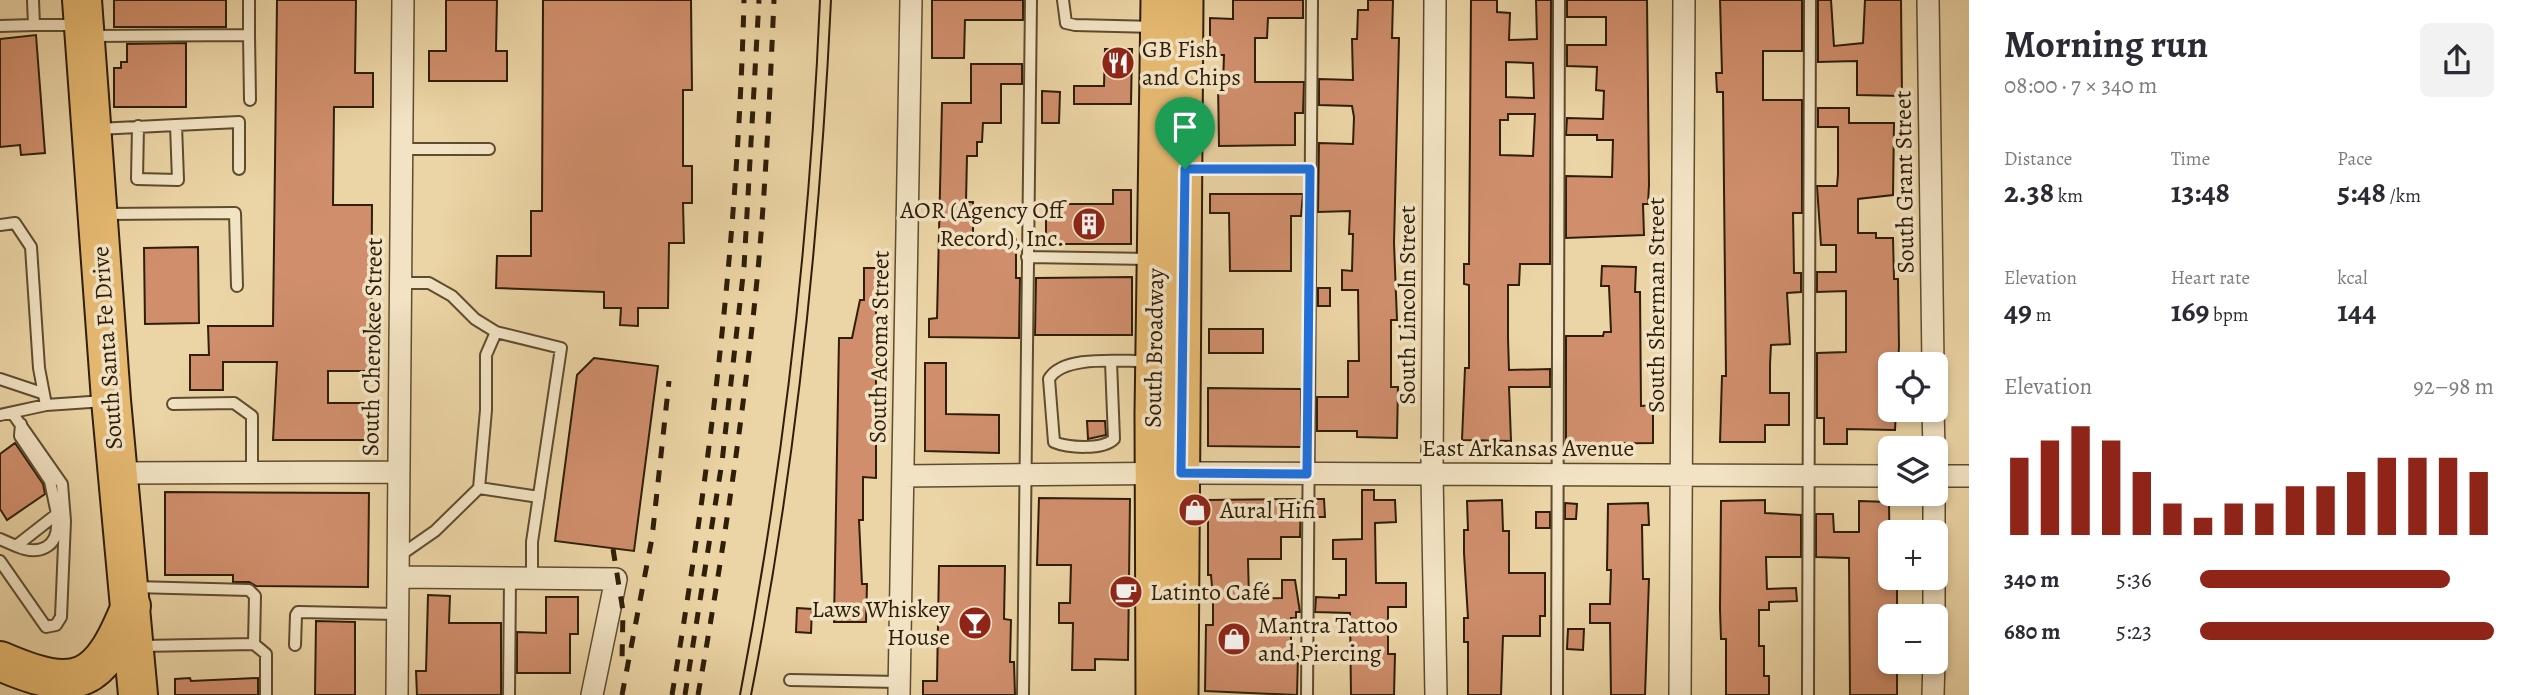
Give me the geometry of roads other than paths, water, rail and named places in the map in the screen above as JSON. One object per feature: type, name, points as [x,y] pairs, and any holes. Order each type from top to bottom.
[{"type":"highway","name":"South Santa Fe Drive","points":[[89,24],[91,130],[97,214],[138,695]]},
{"type":"highway","points":[[0,661],[39,683],[59,686],[73,684],[98,669],[116,644],[130,596]]},
{"type":"highway","points":[[0,680],[10,695]]},
{"type":"main road","name":"South Broadway","points":[[1153,695],[1185,169],[1186,0]]},
{"type":"main road","name":"South Broadway","points":[[1158,13],[1155,361],[1166,473],[1181,695]]},
{"type":"street","name":"South Cherokee Street","points":[[397,695],[403,0]]},
{"type":"street","name":"South Acoma Street","points":[[899,688],[911,0]]},
{"type":"street","name":"South Lincoln Street","points":[[1435,0],[1432,474],[1436,695]]},
{"type":"street","name":"South Sherman Street","points":[[1680,695],[1684,0]]},
{"type":"street","name":"South Grant Street","points":[[1928,0],[1933,352]]},
{"type":"street","points":[[117,473],[397,472]]},
{"type":"street","name":"East Arkansas Avenue","points":[[903,476],[1166,473],[1878,476]]},
{"type":"street","points":[[1948,476],[1969,476]]},
{"type":"street","points":[[398,567],[521,578],[616,579],[592,695]]},
{"type":"street","points":[[1933,695],[1934,674]]},
{"type":"lane","points":[[33,0],[34,25]]},
{"type":"lane","points":[[249,0],[250,100]]},
{"type":"lane","points":[[1023,695],[1023,475],[1031,0]]},
{"type":"lane","points":[[1063,0],[1066,23],[1075,25],[1158,13]]},
{"type":"lane","points":[[1307,695],[1311,0]]},
{"type":"lane","points":[[1557,695],[1559,0]]},
{"type":"lane","points":[[1808,695],[1810,0]]},
{"type":"lane","points":[[0,26],[89,24],[249,34]]},
{"type":"lane","points":[[91,130],[239,122],[239,169]]},
{"type":"lane","points":[[138,126],[137,179],[178,180],[176,125]]},
{"type":"lane","points":[[401,149],[489,149]]},
{"type":"lane","points":[[1185,169],[1310,169]]},
{"type":"lane","points":[[97,214],[235,213],[237,286]]},
{"type":"lane","points":[[0,225],[15,223],[31,247],[42,393],[46,405]]},
{"type":"lane","points":[[1027,257],[1157,259]]},
{"type":"lane","points":[[399,283],[429,283],[452,296],[475,319],[496,332],[561,348],[532,542],[521,578],[509,695]]},
{"type":"lane","points":[[398,567],[479,488],[486,410],[486,355],[496,332]]},
{"type":"lane","points":[[1111,362],[1114,439],[1106,445],[1062,446],[1054,442],[1049,379],[1054,372],[1074,363],[1111,362],[1155,361]]},
{"type":"lane","points":[[0,379],[42,393]]},
{"type":"lane","points":[[0,415],[46,405],[111,400]]},
{"type":"lane","points":[[173,404],[234,403],[252,416],[252,473]]},
{"type":"lane","points":[[0,561],[36,616],[46,627],[56,625],[61,617],[65,521],[61,484],[13,414]]},
{"type":"lane","points":[[0,540],[26,551],[38,551],[48,547],[57,535],[57,514],[50,481],[20,436],[21,424]]},
{"type":"lane","points":[[479,488],[539,497]]},
{"type":"lane","points":[[16,545],[57,514]]},
{"type":"lane","points":[[130,596],[249,590],[255,596],[254,644]]},
{"type":"lane","points":[[295,645],[296,615],[299,612],[398,614]]},
{"type":"lane","points":[[135,646],[254,644],[265,654],[266,695]]},
{"type":"lane","points":[[790,680],[899,688]]},
{"type":"tram line","points":[[740,695],[770,522],[793,349],[809,175],[820,0]]},
{"type":"tram line","points":[[751,695],[781,523],[804,349],[820,175],[831,0]]},
{"type":"railway","points":[[672,695],[699,522],[720,349],[736,175],[744,0]]},
{"type":"railway","points":[[685,695],[722,462],[744,267],[759,0]]},
{"type":"railway","points":[[698,695],[732,483],[758,270],[774,0]]},
{"type":"railway","points":[[622,695],[652,538],[669,381]]},
{"type":"railway","points":[[613,549],[623,611],[622,660]]},
{"type":"place","name":"GB Fish and Chips","points":[[1118,63]]},
{"type":"place","name":"AOR (Agency Off Record), Inc.","points":[[1089,224]]},
{"type":"place","name":"Aural Hifi","points":[[1195,510]]},
{"type":"place","name":"Latinto Café","points":[[1126,592]]},
{"type":"place","name":"Laws Whiskey House","points":[[975,623]]},
{"type":"place","name":"Mantra Tattoo and Piercing","points":[[1234,639]]}]
